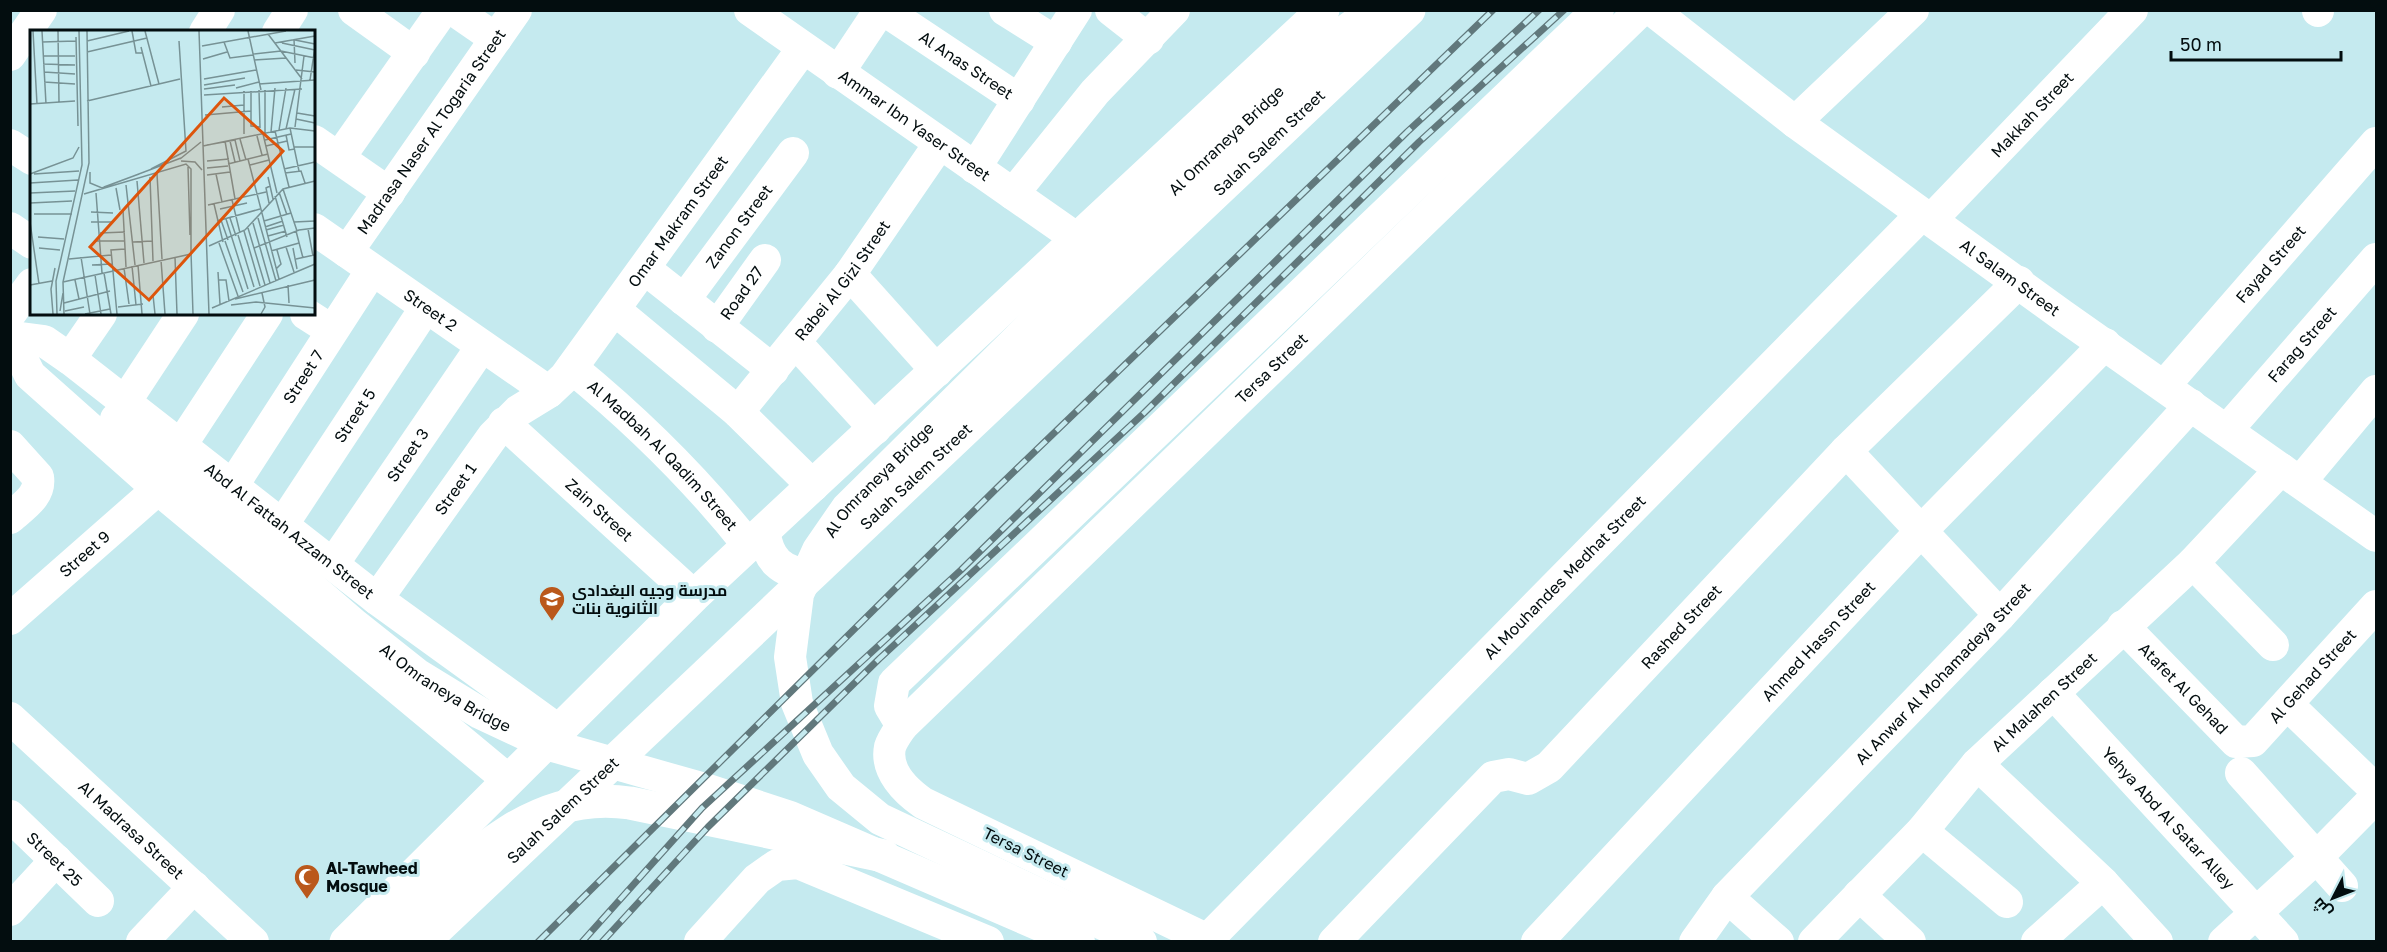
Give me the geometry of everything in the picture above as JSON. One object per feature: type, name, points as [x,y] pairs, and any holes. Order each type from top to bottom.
[{"type":"highway","points":[[346,942],[694,597],[1323,10]]},
{"type":"highway","name":"Salah Salem Street","points":[[423,942],[770,611],[1409,10]]},
{"type":"highway","points":[[748,546],[767,549],[776,564],[791,573],[809,575]]},
{"type":"highway","points":[[748,546],[744,565],[756,573],[769,597],[770,611]]},
{"type":"highway","points":[[384,942],[469,860],[517,824],[550,810],[587,800],[609,800],[884,856]]},
{"type":"street","points":[[10,55],[41,10]]},
{"type":"street","points":[[206,30],[219,10]]},
{"type":"street","points":[[279,30],[292,10]]},
{"type":"street","points":[[354,10],[414,53]]},
{"type":"street","points":[[339,158],[443,10]]},
{"type":"street","points":[[454,10],[496,39]]},
{"type":"street","name":"Madrasa Naser Al Togaria Street","points":[[359,261],[389,193],[516,10]]},
{"type":"street","name":"Ammar Ibn Yaser Street","points":[[750,10],[1078,240]]},
{"type":"street","points":[[838,73],[882,10]]},
{"type":"street","name":"Al Anas Street","points":[[882,10],[1018,100]]},
{"type":"street","points":[[1005,10],[1056,42]]},
{"type":"street","points":[[975,168],[1077,10]]},
{"type":"street","points":[[1111,10],[1148,39]]},
{"type":"street","points":[[1013,194],[1077,114],[1174,10]]},
{"type":"street","name":"Al Omraneya Bridge","points":[[1141,942],[880,819],[859,804],[835,779],[818,754],[797,703],[790,657],[798,594],[818,550],[847,508],[1054,303],[1248,119],[1335,39],[1375,10]]},
{"type":"street","name":"Tersa Street","points":[[902,726],[890,706],[894,683],[1598,10]]},
{"type":"street","name":"Tersa Street","points":[[1210,940],[923,803],[909,793],[898,780],[891,765],[890,748],[902,726],[1641,10]]},
{"type":"street","name":"Al Salam Street","points":[[1652,10],[1795,122],[2376,536]]},
{"type":"street","points":[[1795,122],[1913,10]]},
{"type":"street","name":"Makkah Street","points":[[1926,217],[2132,10]]},
{"type":"street","name":"Omar Makram Street","points":[[549,392],[572,368],[615,310],[802,48]]},
{"type":"street","points":[[315,142],[389,193]]},
{"type":"street","name":"Rabei Al Gizi Street","points":[[738,412],[850,274],[940,143]]},
{"type":"street","name":"Fayad Street","points":[[2164,386],[2376,144]]},
{"type":"street","points":[[10,145],[30,158]]},
{"type":"street","name":"Zanon Street","points":[[684,300],[793,153]]},
{"type":"street","name":"Al Mouhandes Medhat Street","points":[[1210,940],[1926,217]]},
{"type":"street","points":[[10,228],[30,242]]},
{"type":"street","name":"Street 2","points":[[315,230],[549,392]]},
{"type":"street","name":"Farag Street","points":[[2227,430],[2376,259]]},
{"type":"street","name":"Road 27","points":[[717,327],[765,260]]},
{"type":"street","name":"Street 7","points":[[233,484],[319,322],[359,261]]},
{"type":"street","points":[[645,269],[773,370]]},
{"type":"street","points":[[850,274],[937,371]]},
{"type":"street","name":"Rashed Street","points":[[1334,942],[1493,777],[1509,774],[1528,778],[1549,767],[1846,451],[2019,282]]},
{"type":"street","points":[[30,291],[15,342],[30,375],[158,489],[508,780]]},
{"type":"street","name":"Street 5","points":[[283,524],[426,307]]},
{"type":"street","points":[[615,310],[738,412],[813,486]]},
{"type":"street","points":[[63,363],[100,315]]},
{"type":"street","points":[[125,402],[182,315]]},
{"type":"street","points":[[181,445],[266,315]]},
{"type":"street","name":"Abd Al Fattah Azzam Street","points":[[15,342],[63,363],[125,402],[233,484],[377,599],[558,730]]},
{"type":"street","points":[[796,343],[874,429]]},
{"type":"street","name":"Ahmed Hassn Street","points":[[1537,942],[1921,531],[2105,344]]},
{"type":"street","name":"Street 3","points":[[333,564],[482,346]]},
{"type":"street","name":"Al Omraneya Bridge","points":[[63,363],[355,625],[418,675],[480,713],[546,744],[708,790],[790,817],[1079,942]]},
{"type":"street","name":"Al Madbah Al Qadim Street","points":[[572,368],[670,454],[714,502],[748,546]]},
{"type":"street","name":"Al Malahen Street","points":[[1814,942],[1922,831],[1977,764],[2123,626],[2290,476],[2376,391]]},
{"type":"street","name":"Street 1","points":[[377,599],[504,423],[533,400],[549,392]]},
{"type":"street","name":"Al Anwar Al Mohamadeya Street","points":[[1695,942],[1727,897],[2000,615],[2191,405]]},
{"type":"street","name":"Zain Street","points":[[504,423],[694,597]]},
{"type":"street","points":[[10,446],[38,477],[35,496],[10,518]]},
{"type":"street","points":[[1846,451],[2000,615]]},
{"type":"street","name":"Street 9","points":[[10,619],[158,489]]},
{"type":"street","points":[[2193,563],[2273,645]]},
{"type":"street","name":"Al Gehad Street","points":[[2247,743],[2253,741],[2287,704],[2371,624]]},
{"type":"street","name":"Atafet Al Gehad","points":[[2123,626],[2236,742],[2247,743]]},
{"type":"street","name":"Yehya Abd Al Satar Alley","points":[[2053,693],[2283,942]]},
{"type":"street","points":[[2287,704],[2376,790]]},
{"type":"street","name":"Al Madrasa Street","points":[[10,718],[253,942]]},
{"type":"street","points":[[1977,764],[2103,883],[2157,942]]},
{"type":"street","points":[[2241,774],[2315,859],[2342,886]]},
{"type":"street","points":[[841,881],[871,810],[898,780]]},
{"type":"street","points":[[2224,942],[2254,912],[2315,859],[2376,797]]},
{"type":"street","name":"Street 25","points":[[10,816],[98,901]]},
{"type":"street","points":[[1922,831],[2007,902]]},
{"type":"street","points":[[10,910],[56,860]]},
{"type":"street","points":[[700,942],[757,879],[777,865],[798,863],[988,942]]},
{"type":"street","points":[[2037,942],[2103,883]]},
{"type":"street","points":[[142,942],[194,887]]},
{"type":"street","points":[[1859,895],[1910,942]]},
{"type":"street","points":[[1727,897],[1778,942]]},
{"type":"railway","points":[[538,942],[998,487],[1493,10]]},
{"type":"railway","points":[[582,942],[702,808],[961,570],[1407,132],[1539,10]]},
{"type":"railway","points":[[602,942],[708,827],[879,659],[1144,413],[1419,142],[1564,10]]},
{"type":"place","name":"مدرسة وجيه البغدادى الثانوية بنات","points":[[552,622]]},
{"type":"place","name":"Al-Tawheed Mosque","points":[[307,900]]}]
